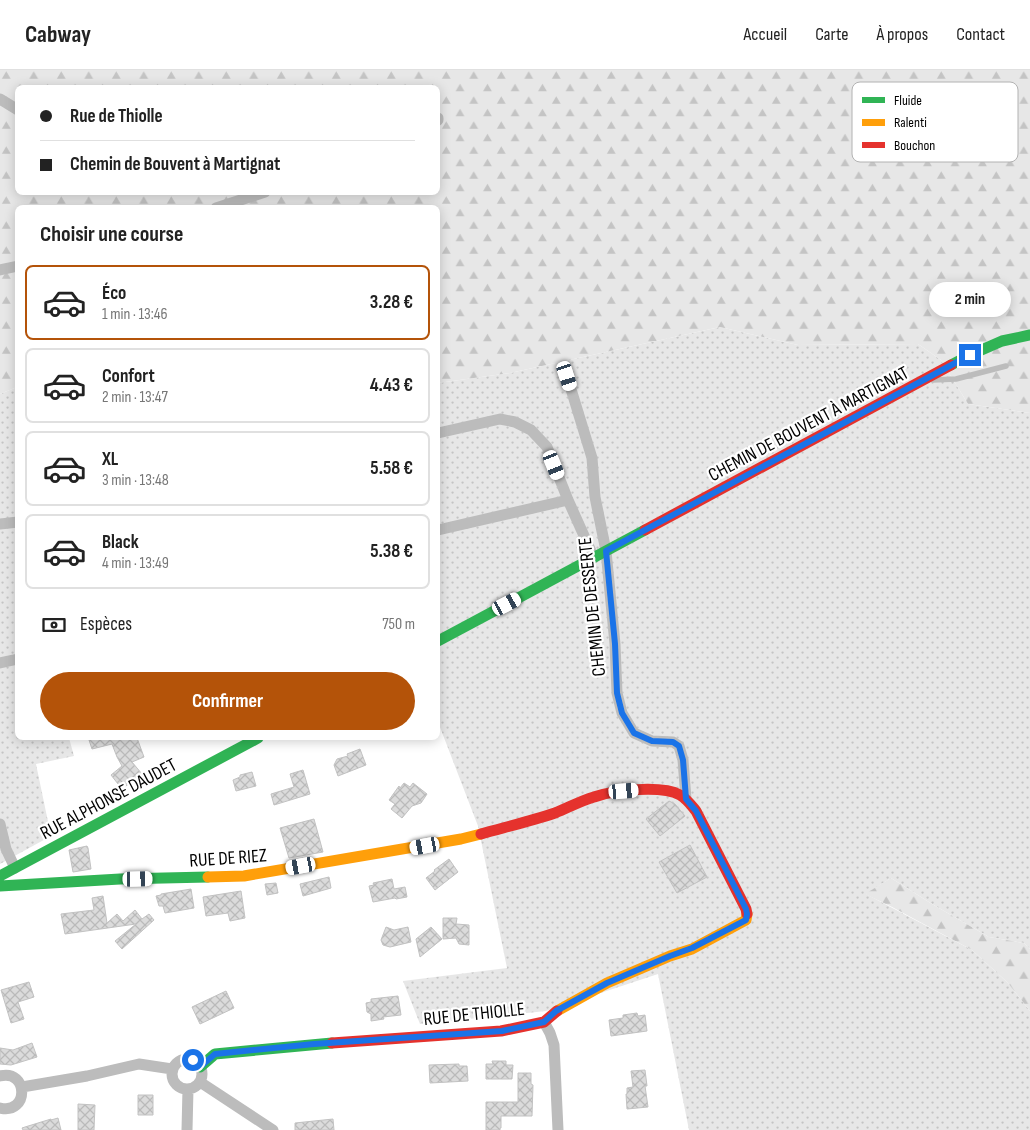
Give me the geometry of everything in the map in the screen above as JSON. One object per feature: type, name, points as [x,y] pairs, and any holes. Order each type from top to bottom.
[{"type":"street","points":[[0,99],[15,108]]},
{"type":"street","points":[[225,205],[256,195]]},
{"type":"street","points":[[0,270],[15,267]]},
{"type":"street","name":"CHEMIN DE BOUVENT À MARTIGNAT","points":[[606,551],[986,348],[1002,341],[1030,335]]},
{"type":"street","name":"CHEMIN DE DESSERTE","points":[[567,376],[592,458],[594,497],[606,551],[615,644],[617,693],[622,713],[634,733],[652,741],[673,742],[679,746],[683,760],[686,799]]},
{"type":"street","points":[[440,433],[500,419],[515,422],[531,430],[547,447],[594,558]]},
{"type":"street","points":[[440,530],[568,500]]},
{"type":"street","points":[[0,524],[15,522]]},
{"type":"street","points":[[440,641],[606,551]]},
{"type":"street","points":[[0,662],[15,660]]},
{"type":"street","name":"RUE ALPHONSE DAUDET","points":[[0,876],[254,740]]},
{"type":"street","name":"RUE DE RIEZ","points":[[0,886],[120,879],[244,876],[461,839],[554,813],[595,796],[613,792],[652,789],[669,791],[686,799]]},
{"type":"street","name":"RUE DE THIOLLE","points":[[200,1067],[215,1054],[314,1044],[502,1031],[544,1022],[556,1011],[607,983],[692,948],[746,920],[746,909],[696,811],[686,799]]},
{"type":"street","points":[[0,824],[6,849],[15,868]]},
{"type":"street","points":[[544,1022],[554,1045],[558,1130]]},
{"type":"street","points":[[188,1058],[200,1067],[202,1072],[200,1082],[192,1088],[178,1086],[175,1083],[172,1069],[178,1061],[188,1058]]},
{"type":"street","points":[[22,1087],[87,1076],[139,1064],[172,1069]]},
{"type":"street","points":[[0,1076],[4,1075],[15,1078],[22,1087],[21,1098],[18,1103],[10,1108],[0,1108]]},
{"type":"street","points":[[200,1082],[273,1130]]},
{"type":"street","points":[[187,1130],[188,1088]]},
{"type":"lane","points":[[924,380],[956,379],[1006,366]]},
{"type":"green space","points":[[0,70],[1030,70],[1030,413],[968,404],[941,360],[918,344],[798,345],[720,327],[510,373],[440,383],[440,205],[15,205],[15,388],[0,394]]},
{"type":"green space","points":[[720,327],[798,345],[918,344],[941,360],[968,404],[1030,413],[1030,949],[1024,943],[989,937],[891,878],[866,894],[972,950],[1007,982],[1030,1011],[1030,1130],[689,1130],[658,974],[546,1011],[420,1024],[403,981],[507,968],[478,826],[440,727],[440,383],[510,373]]},
{"type":"green space","points":[[15,388],[15,740],[70,740],[74,756],[36,764],[51,836],[0,864],[0,394]]},
{"type":"green space","points":[[891,878],[989,937],[1024,943],[1030,949],[1030,1011],[1007,982],[972,950],[865,894]]},
{"type":"building","points":[[89,740],[138,740],[144,757],[132,762],[142,774],[122,789],[111,775],[122,766],[112,744],[92,749]]},
{"type":"building","points":[[360,749],[366,765],[338,776],[334,765],[337,759],[348,756],[347,754]]},
{"type":"building","points":[[303,770],[310,794],[274,805],[271,794],[294,787],[290,774]]},
{"type":"building","points":[[252,772],[256,786],[236,791],[233,780],[240,777],[240,775]]},
{"type":"building","points":[[404,783],[410,787],[413,783],[427,794],[421,803],[412,806],[402,818],[391,809],[395,804],[389,800],[399,786],[400,788]]},
{"type":"building","points":[[669,801],[675,804],[685,816],[660,836],[646,819]]},
{"type":"building","points":[[314,819],[323,852],[289,858],[280,828]]},
{"type":"building","points":[[690,845],[707,877],[677,893],[659,862]]},
{"type":"building","points":[[87,846],[91,869],[73,872],[69,850]]},
{"type":"building","points":[[449,859],[458,872],[435,890],[426,878]]},
{"type":"building","points":[[329,877],[331,888],[303,896],[300,884]]},
{"type":"building","points":[[392,879],[394,889],[405,887],[407,897],[373,902],[369,886],[374,885],[373,883]]},
{"type":"building","points":[[276,883],[278,893],[267,895],[265,884]]},
{"type":"building","points":[[191,889],[194,908],[165,913],[163,906],[159,906],[156,896]]},
{"type":"building","points":[[241,891],[245,918],[230,921],[228,913],[206,916],[203,897]]},
{"type":"building","points":[[103,896],[107,923],[117,914],[123,921],[135,910],[142,919],[149,914],[154,920],[122,949],[115,941],[136,924],[65,934],[61,914],[94,910],[92,898]]},
{"type":"building","points":[[443,918],[457,918],[456,924],[469,925],[469,945],[459,944],[456,938],[443,939]]},
{"type":"building","points":[[386,927],[394,930],[408,927],[411,942],[390,947],[383,945],[381,940]]},
{"type":"building","points":[[431,927],[442,939],[420,957],[416,939]]},
{"type":"building","points":[[29,982],[34,997],[18,1002],[24,1019],[11,1023],[1,990]]},
{"type":"building","points":[[226,991],[234,1008],[200,1024],[192,1007]]},
{"type":"building","points":[[398,996],[401,1015],[383,1017],[384,1019],[371,1021],[371,1014],[367,1012],[366,1003],[371,1002],[371,999]]},
{"type":"building","points":[[637,1013],[638,1016],[645,1015],[647,1031],[611,1036],[609,1020]]},
{"type":"building","points":[[32,1043],[37,1057],[11,1065],[0,1064],[0,1048],[13,1050]]},
{"type":"building","points":[[492,1061],[506,1061],[506,1065],[513,1065],[512,1079],[486,1079],[486,1064],[493,1064]]},
{"type":"building","points":[[459,1064],[459,1066],[467,1066],[468,1081],[430,1083],[429,1065]]},
{"type":"building","points":[[645,1070],[648,1107],[627,1109],[627,1088],[633,1087],[631,1071]]},
{"type":"building","points":[[518,1073],[531,1073],[531,1084],[533,1085],[532,1116],[501,1116],[500,1130],[486,1130],[486,1102],[518,1102]]},
{"type":"building","points":[[138,1095],[153,1095],[153,1115],[138,1115]]},
{"type":"building","points":[[78,1104],[95,1105],[94,1130],[78,1130]]},
{"type":"building","points":[[58,1118],[61,1130],[23,1130],[22,1128],[51,1119]]},
{"type":"building","points":[[333,1119],[334,1130],[295,1130],[295,1123]]},
{"type":"traffic: fast","points":[[951,365],[1002,341],[1030,335]]},
{"type":"traffic: fast","points":[[440,640],[645,530]]},
{"type":"traffic: fast","points":[[0,876],[254,740]]},
{"type":"traffic: fast","points":[[0,886],[120,879],[208,877]]},
{"type":"traffic: fast","points":[[200,1067],[215,1054],[332,1043]]},
{"type":"traffic: slow","points":[[208,877],[244,876],[481,834]]},
{"type":"traffic: slow","points":[[557,1011],[607,983],[670,956],[692,949],[746,920],[747,914]]},
{"type":"traffic: jam","points":[[645,530],[951,365]]},
{"type":"traffic: jam","points":[[481,834],[555,813],[602,794],[650,789],[672,792],[685,798],[696,811],[747,914]]},
{"type":"traffic: jam","points":[[332,1043],[501,1031],[544,1022],[557,1011]]},
{"type":"route","points":[[193,1060],[200,1067],[215,1054],[314,1044],[502,1031],[544,1022],[556,1011],[607,983],[692,948],[746,920],[746,909],[696,811],[686,799],[683,760],[679,746],[673,742],[652,741],[634,733],[622,713],[617,693],[615,644],[606,551],[970,355]]}]
